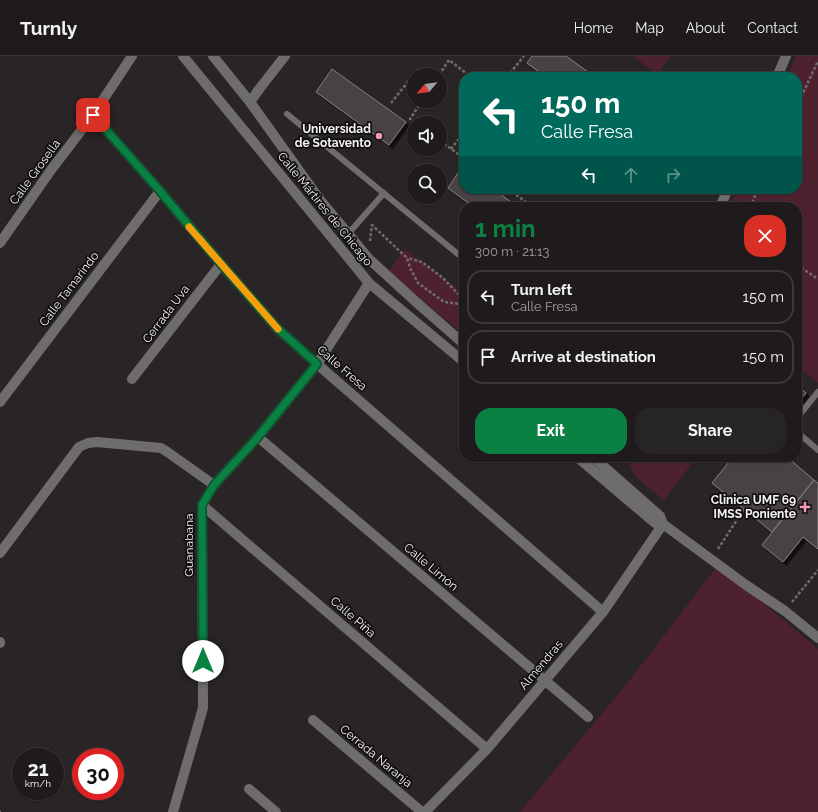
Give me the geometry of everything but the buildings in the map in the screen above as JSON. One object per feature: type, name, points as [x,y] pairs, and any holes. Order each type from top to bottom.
[{"type":"street","name":"Calle Grosella","points":[[0,243],[51,170],[93,115],[132,56]]},
{"type":"street","name":"Calle Mártires de Chicago","points":[[183,56],[369,283],[459,358]]},
{"type":"street","name":"Calle Mártires de Chicago","points":[[213,56],[250,102],[320,200],[369,260],[459,340]]},
{"type":"street","points":[[250,102],[285,56]]},
{"type":"street","points":[[779,72],[786,56]]},
{"type":"street","name":"Calle Fresa","points":[[93,115],[277,328],[603,612]]},
{"type":"street","name":"Calle Tamarindo","points":[[0,402],[160,191]]},
{"type":"street","name":"Cerrada Uva","points":[[132,379],[221,264]]},
{"type":"street","name":"Guanabana","points":[[173,812],[203,708],[202,505],[214,485],[258,437],[317,364],[369,283]]},
{"type":"street","name":"Calle Limón","points":[[258,437],[588,717]]},
{"type":"street","points":[[0,553],[80,447],[88,443],[97,442],[161,448],[214,485]]},
{"type":"street","points":[[592,462],[603,466],[656,523],[663,524],[746,585],[785,611],[818,638]]},
{"type":"street","name":"Calle Piña","points":[[202,505],[487,749]]},
{"type":"street","name":"Almendras","points":[[423,812],[487,749],[603,612],[663,524]]},
{"type":"street","name":"Cerrada Naranja","points":[[313,720],[423,812]]},
{"type":"street","points":[[249,789],[276,812]]},
{"type":"lane","points":[[287,114],[459,254]]},
{"type":"lane","points":[[348,234],[384,193]]},
{"type":"lane","points":[[802,412],[818,392]]},
{"type":"lane","points":[[802,436],[818,450]]},
{"type":"path","points":[[511,72],[524,56]]},
{"type":"path","points":[[444,68],[449,60],[465,72]]},
{"type":"path","points":[[802,96],[818,62]]},
{"type":"path","points":[[391,103],[407,83]]},
{"type":"path","points":[[451,149],[459,139]]},
{"type":"path","points":[[447,146],[459,155]]},
{"type":"path","points":[[515,194],[526,202]]},
{"type":"path","points":[[369,260],[372,225],[407,258],[422,262],[443,278],[459,295]]},
{"type":"path","points":[[407,258],[410,268],[418,283],[444,302],[459,304]]},
{"type":"path","points":[[802,269],[818,279]]},
{"type":"path","points":[[712,560],[744,509]]},
{"type":"path","points":[[785,611],[818,570]]},
{"type":"shaded area","points":[[633,56],[671,56],[659,72],[654,72]]},
{"type":"shaded area","points":[[796,56],[818,56],[818,383],[802,370],[802,202],[732,202],[736,194],[802,194],[802,72],[789,72]]},
{"type":"shaded area","points":[[405,249],[459,290],[459,331],[388,272]]},
{"type":"shaded area","points":[[629,462],[693,462],[664,500],[636,476]]},
{"type":"shaded area","points":[[718,565],[818,649],[818,812],[520,812],[629,681]]},
{"type":"slow traffic","points":[[189,227],[278,329]]},
{"type":"place","name":"Universidad de Sotavento","points":[[379,136]]},
{"type":"place","name":"Clinica UMF 69 IMSS Poniente","points":[[805,507]]},
{"type":"route","points":[[93,115],[277,328],[317,364],[258,437],[214,485],[202,505],[203,661]]}]
